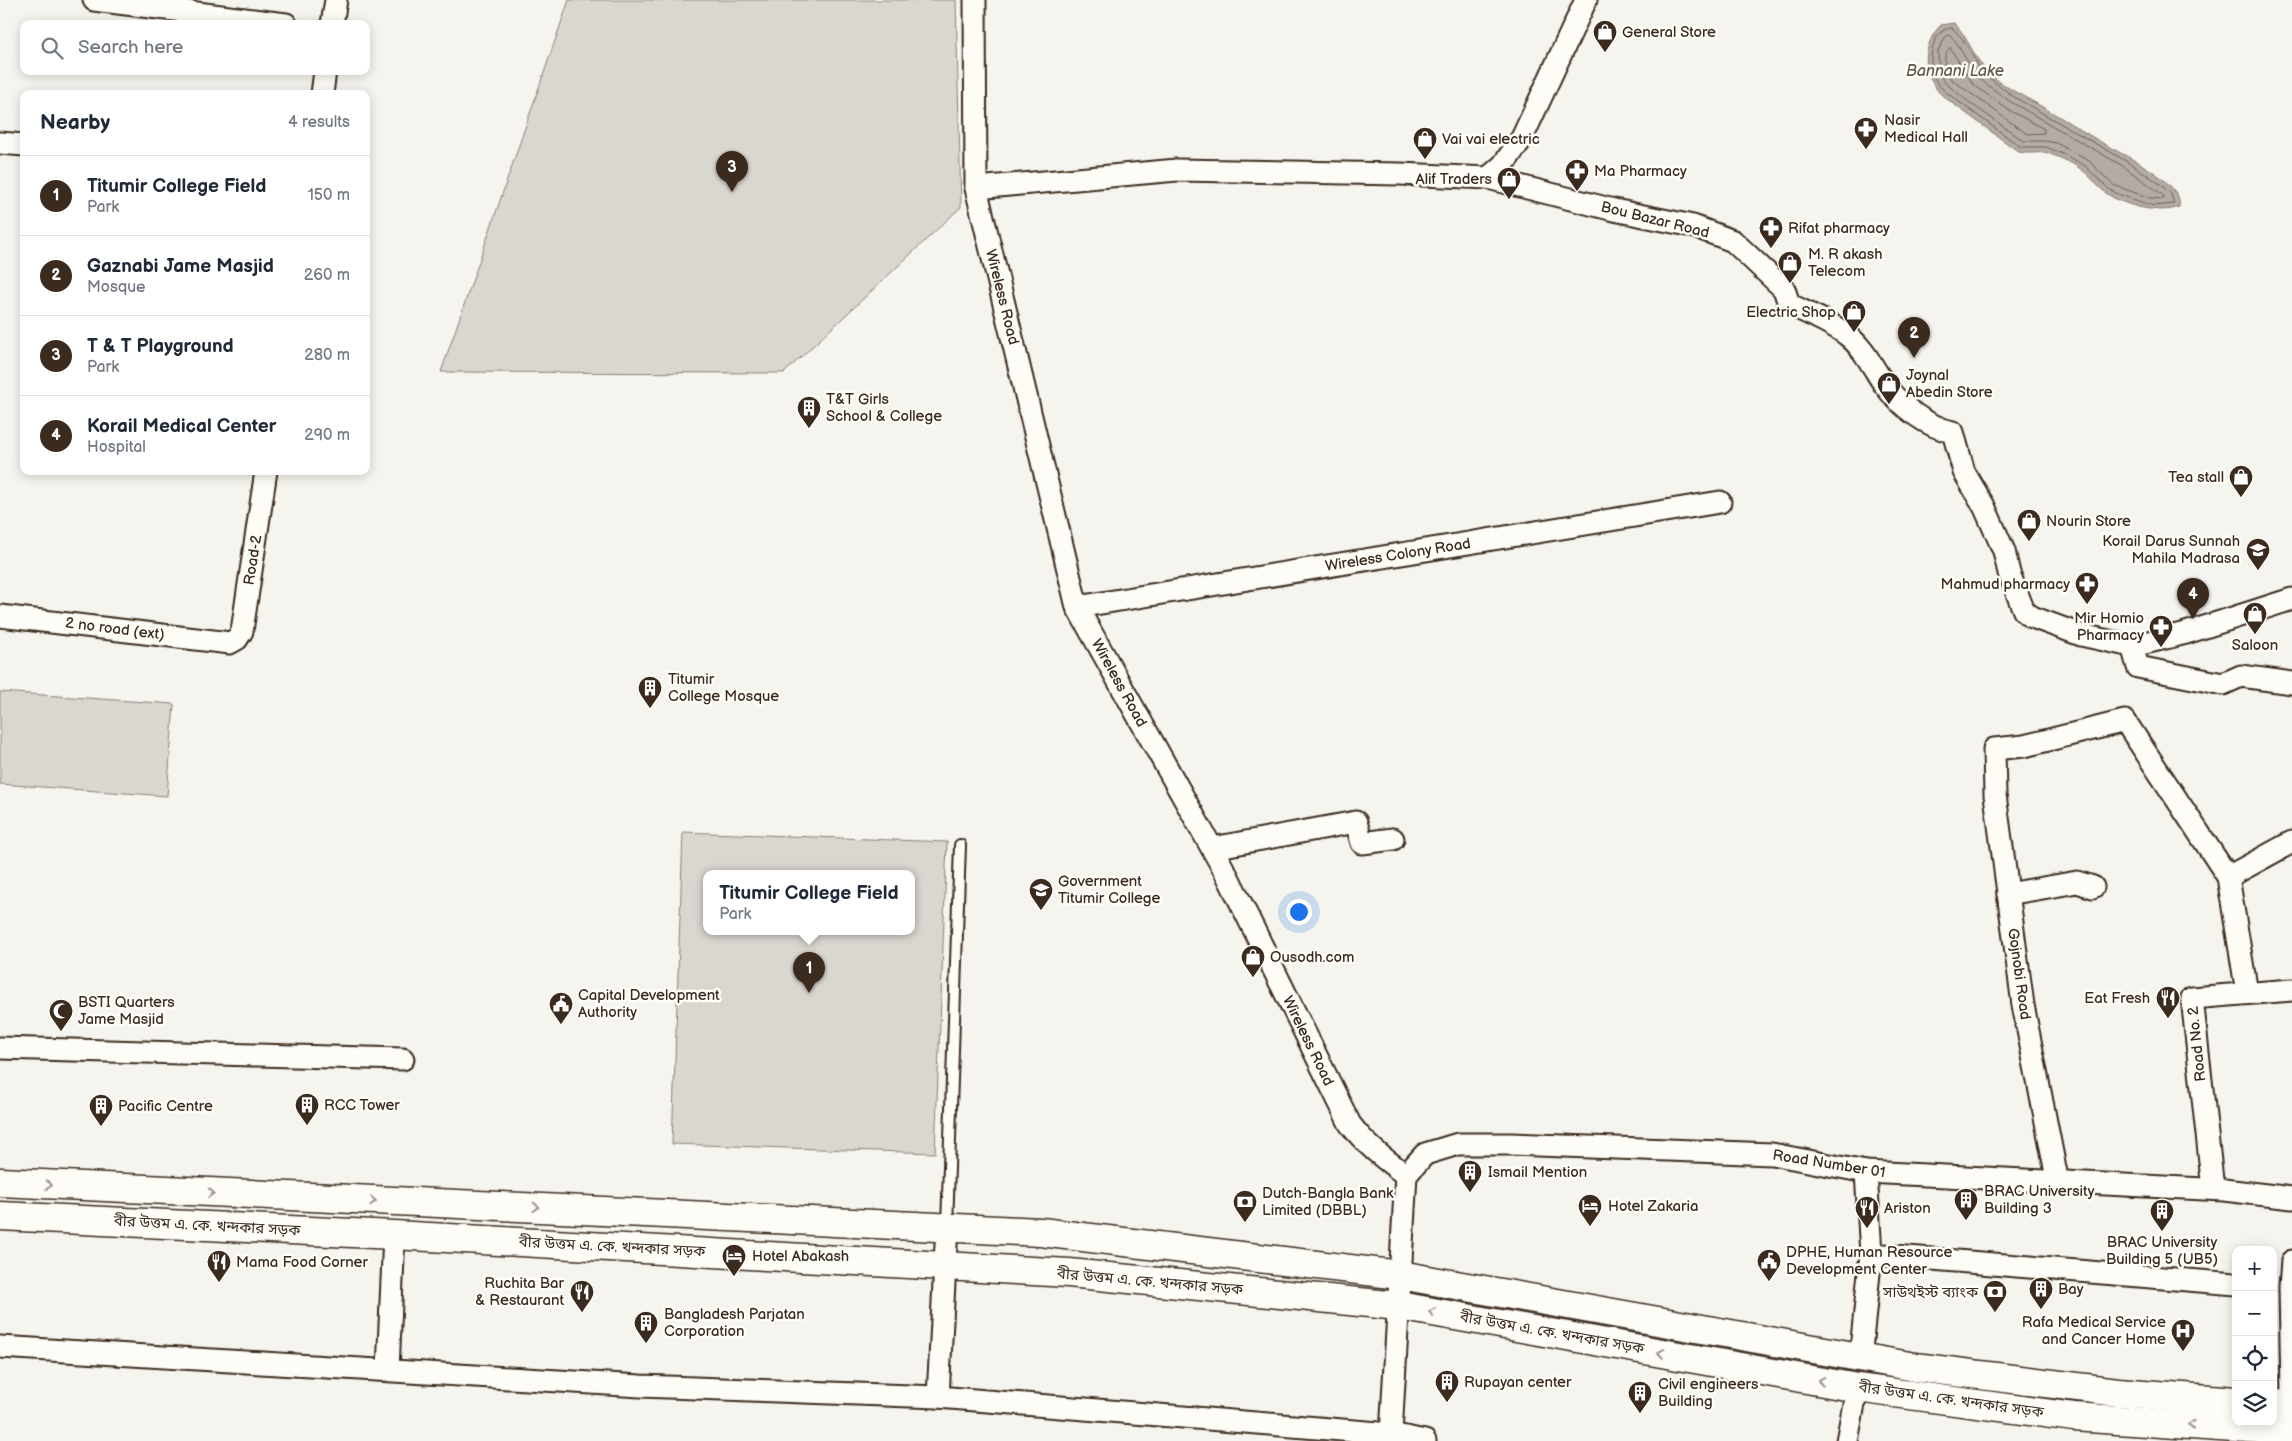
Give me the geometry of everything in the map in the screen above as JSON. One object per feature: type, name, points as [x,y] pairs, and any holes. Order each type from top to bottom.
[{"type":"main road","name":"বীর উত্তম এ. কে. খন্দকার সড়ক","points":[[0,1182],[1041,1232],[1400,1275],[1860,1359],[2118,1392],[2232,1401]]},
{"type":"main road","name":"বীর উত্তম এ. কে. খন্দকার সড়ক","points":[[0,1216],[394,1235],[1069,1273],[1399,1306],[1857,1388],[2074,1417],[2292,1432]]},
{"type":"main road","points":[[2277,1404],[2292,1405]]},
{"type":"street","points":[[94,0],[254,20]]},
{"type":"street","points":[[333,20],[336,0]]},
{"type":"street","name":"Wireless Road","points":[[975,0],[976,188],[1077,607],[1212,848],[1350,1124],[1365,1143],[1377,1154],[1406,1175]]},
{"type":"street","points":[[1488,178],[1503,165],[1522,138],[1586,0]]},
{"type":"street","points":[[323,90],[324,75]]},
{"type":"street","points":[[0,143],[20,145]]},
{"type":"street","name":"Bou Bazar Road","points":[[976,188],[1177,170],[1400,174],[1488,178],[1614,210],[1693,226],[1733,241],[1784,290],[1789,304],[1846,335],[1863,351],[1886,386],[1927,424],[1939,430],[1953,432],[1964,472],[1984,506],[2004,552],[2009,573],[2024,611],[2032,617],[2081,635],[2132,646]]},
{"type":"street","name":"Road-2","points":[[230,642],[237,639],[242,631],[265,475]]},
{"type":"street","name":"Wireless Colony Road","points":[[1077,607],[1720,502]]},
{"type":"street","points":[[2292,600],[2186,633],[2132,646],[2138,667],[2223,684],[2241,676],[2292,683]]},
{"type":"street","name":"2 no road (ext)","points":[[0,616],[230,642]]},
{"type":"street","name":"Gojnobi Road","points":[[2058,1183],[2022,1005],[1995,795],[1994,749],[2024,746],[2125,721],[2228,877]]},
{"type":"street","points":[[1212,848],[1356,822],[1362,842],[1393,839]]},
{"type":"street","points":[[2246,993],[2228,877],[2292,842]]},
{"type":"street","points":[[2008,894],[2077,882],[2094,887]]},
{"type":"street","name":"Road No. 2","points":[[2213,1190],[2192,998],[2292,990]]},
{"type":"street","points":[[0,1048],[403,1059]]},
{"type":"street","name":"Road Number 01","points":[[1406,1175],[1425,1154],[1458,1144],[1510,1144],[1772,1154],[1866,1172],[2213,1190],[2292,1198]]},
{"type":"street","points":[[1860,1359],[1871,1254],[1866,1172]]},
{"type":"street","points":[[1391,1438],[1406,1175]]},
{"type":"street","points":[[938,1397],[947,1226]]},
{"type":"street","points":[[388,1370],[394,1235]]},
{"type":"street","points":[[1871,1254],[2232,1284]]},
{"type":"street","points":[[2292,1261],[2282,1287],[2292,1392]]},
{"type":"street","points":[[0,1347],[640,1386],[938,1397],[1425,1441]]},
{"type":"street","points":[[1846,1441],[1857,1388]]},
{"type":"lane","points":[[947,1226],[960,845]]},
{"type":"shaded area","points":[[569,0],[956,0],[961,207],[784,373],[441,372]]},
{"type":"shaded area","points":[[0,692],[174,704],[167,796],[0,784]]},
{"type":"shaded area","points":[[683,832],[947,842],[935,1153],[672,1144]]},
{"type":"water","name":"Bannani Lake","points":[[1954,23],[1963,34],[1981,65],[1999,82],[2155,173],[2174,190],[2178,198],[2179,207],[2161,210],[2141,208],[2121,201],[2106,193],[2085,172],[2067,161],[2049,154],[2019,152],[1944,97],[1931,81],[1926,62],[1927,52],[1934,33],[1941,25]]},
{"type":"place","name":"General Store","points":[[1605,53]]},
{"type":"place","name":"Nasir Medical Hall","points":[[1866,150]]},
{"type":"place","name":"Vai vai electric","points":[[1425,160]]},
{"type":"place","name":"T & T Playground","points":[[732,192]]},
{"type":"place","name":"Ma Pharmacy","points":[[1577,192]]},
{"type":"place","name":"Alif Traders","points":[[1509,200]]},
{"type":"place","name":"Rifat pharmacy","points":[[1771,249]]},
{"type":"place","name":"M. R akash Telecom","points":[[1790,284]]},
{"type":"place","name":"Electric Shop","points":[[1854,333]]},
{"type":"place","name":"Gaznabi Jame Masjid","points":[[1914,358]]},
{"type":"place","name":"Joynal Abedin Store","points":[[1889,405]]},
{"type":"place","name":"T&T Girls School & College","points":[[809,429]]},
{"type":"place","name":"Tea stall","points":[[2241,498]]},
{"type":"place","name":"Nourin Store","points":[[2029,542]]},
{"type":"place","name":"Korail Darus Sunnah Mahila Madrasa","points":[[2258,571]]},
{"type":"place","name":"Mahmud pharmacy","points":[[2087,605]]},
{"type":"place","name":"Korail Medical Center","points":[[2193,619]]},
{"type":"place","name":"Saloon","points":[[2255,635]]},
{"type":"place","name":"Mir Homio Pharmacy","points":[[2161,648]]},
{"type":"place","name":"Titumir College Mosque","points":[[650,709]]},
{"type":"place","name":"Government Titumir College","points":[[1041,911]]},
{"type":"place","name":"Ousodh.com","points":[[1253,978]]},
{"type":"place","name":"Titumir College Field","points":[[809,993]]},
{"type":"place","name":"Eat Fresh","points":[[2168,1019]]},
{"type":"place","name":"Capital Development Authority","points":[[561,1025]]},
{"type":"place","name":"BSTI Quarters Jame Masjid","points":[[61,1032]]},
{"type":"place","name":"RCC Tower","points":[[307,1126]]},
{"type":"place","name":"Pacific Centre","points":[[101,1127]]},
{"type":"place","name":"Ismail Mention","points":[[1470,1193]]},
{"type":"place","name":"BRAC University Building 3","points":[[1966,1221]]},
{"type":"place","name":"Dutch-Bangla Bank Limited (DBBL)","points":[[1245,1223]]},
{"type":"place","name":"Hotel Zakaria","points":[[1590,1227]]},
{"type":"place","name":"Ariston","points":[[1867,1229]]},
{"type":"place","name":"BRAC University Building 5 (UB5)","points":[[2162,1232]]},
{"type":"place","name":"Hotel Abakash","points":[[734,1277]]},
{"type":"place","name":"DPHE, Human Resource Development Center","points":[[1769,1282]]},
{"type":"place","name":"Mama Food Corner","points":[[219,1283]]},
{"type":"place","name":"Bay","points":[[2041,1310]]},
{"type":"place","name":"Ruchita Bar & Restaurant","points":[[582,1313]]},
{"type":"place","name":"সাউথইস্ট ব্যাংক","points":[[1995,1313]]},
{"type":"place","name":"Bangladesh Parjatan Corporation","points":[[646,1344]]},
{"type":"place","name":"Rafa Medical Service and Cancer Home","points":[[2183,1352]]},
{"type":"place","name":"Rupayan center","points":[[1447,1403]]},
{"type":"place","name":"Civil engineers Building","points":[[1640,1414]]}]
